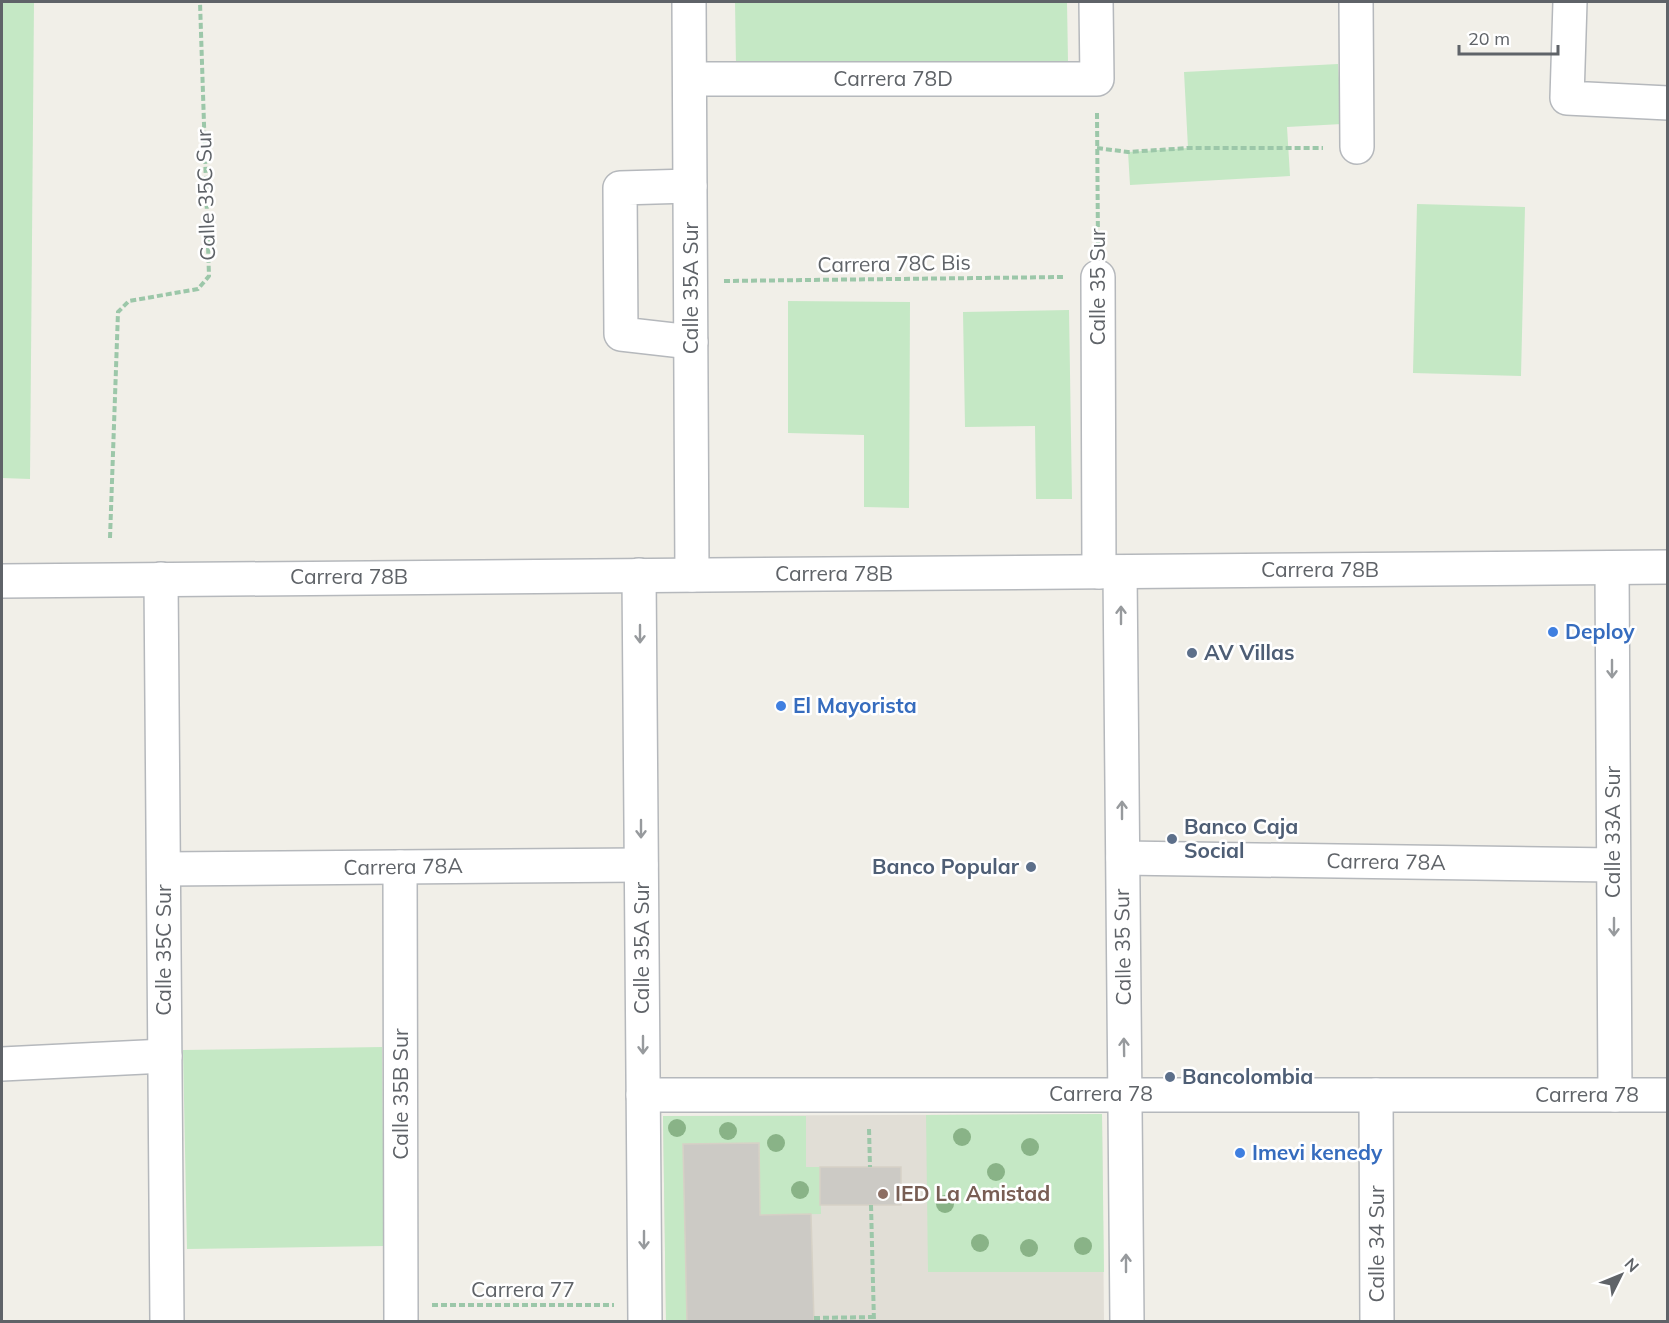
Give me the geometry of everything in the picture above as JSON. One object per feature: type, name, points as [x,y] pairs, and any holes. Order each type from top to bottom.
[{"type":"street","name":"Calle 35A Sur","points":[[689,2],[692,575]]},
{"type":"street","points":[[1096,2],[1097,79]]},
{"type":"street","points":[[1356,2],[1357,147]]},
{"type":"street","points":[[1570,2],[1567,98],[1668,103]]},
{"type":"street","name":"Carrera 78D","points":[[690,79],[1097,79]]},
{"type":"street","points":[[690,186],[620,188],[620,200],[621,334],[691,342]]},
{"type":"street","name":"Calle 35 Sur","points":[[1098,277],[1122,858],[1127,1322]]},
{"type":"street","name":"Carrera 78B","points":[[2,581],[1668,567]]},
{"type":"street","name":"Calle 33A Sur","points":[[1612,568],[1615,1095]]},
{"type":"street","name":"Calle 35A Sur","points":[[639,575],[645,1313]]},
{"type":"street","name":"Calle 35C Sur","points":[[161,579],[167,1322]]},
{"type":"street","name":"Carrera 78A","points":[[1122,858],[1613,866]]},
{"type":"street","name":"Carrera 78A","points":[[164,869],[641,865]]},
{"type":"street","name":"Calle 35B Sur","points":[[400,867],[401,1313]]},
{"type":"street","points":[[2,1064],[165,1056]]},
{"type":"street","name":"Carrera 78","points":[[643,1095],[1668,1095]]},
{"type":"street","name":"Calle 34 Sur","points":[[1376,1095],[1377,1322]]},
{"type":"path","name":"Calle 35C Sur","points":[[110,538],[118,312],[129,301],[198,289],[209,276],[200,2]]},
{"type":"path","name":"Calle 35 Sur","points":[[1097,79],[1098,277]]},
{"type":"path","points":[[1097,148],[1128,152],[1188,148],[1357,147]]},
{"type":"path","name":"Carrera 78C Bis","points":[[691,281],[1098,277]]},
{"type":"path","points":[[869,1126],[870,1167]]},
{"type":"path","points":[[814,1318],[874,1319],[871,1205]]},
{"type":"path","name":"Carrera 77","points":[[401,1313],[645,1313]]},
{"type":"shaded area","name":"IED La Amistad","points":[[1102,1114],[1104,1321],[666,1321],[663,1116]]},
{"type":"green space","points":[[2,2],[34,2],[30,479],[2,478]]},
{"type":"green space","points":[[735,2],[1067,2],[1068,62],[736,66]]},
{"type":"green space","points":[[1338,64],[1342,124],[1287,127],[1290,176],[1130,185],[1128,152],[1188,148],[1184,72]]},
{"type":"green space","points":[[1417,204],[1525,207],[1521,376],[1413,373]]},
{"type":"green space","points":[[788,301],[910,302],[909,508],[864,507],[864,435],[788,433]]},
{"type":"green space","points":[[1069,310],[1072,499],[1036,499],[1035,426],[965,427],[963,312]]},
{"type":"green space","points":[[382,1047],[384,1246],[187,1249],[183,1050]]},
{"type":"green space","points":[[1102,1114],[1104,1272],[928,1272],[926,1115]]},
{"type":"green space","points":[[663,1116],[806,1116],[806,1167],[820,1167],[821,1214],[760,1215],[759,1144],[683,1145],[687,1321],[666,1321]]},
{"type":"building","points":[[759,1143],[760,1215],[811,1214],[814,1322],[687,1322],[683,1144]]},
{"type":"building","points":[[820,1167],[901,1167],[901,1205],[820,1205]]},
{"type":"place","name":"Deploy","points":[[1553,632]]},
{"type":"place","name":"AV Villas","points":[[1192,653]]},
{"type":"place","name":"El Mayorista","points":[[781,706]]},
{"type":"place","name":"Banco Caja Social","points":[[1172,839]]},
{"type":"place","name":"Banco Popular","points":[[1031,867]]},
{"type":"place","name":"Bancolombia","points":[[1170,1077]]},
{"type":"place","name":"Imevi kenedy","points":[[1240,1153]]},
{"type":"place","name":"IED La Amistad","points":[[883,1194]]}]
